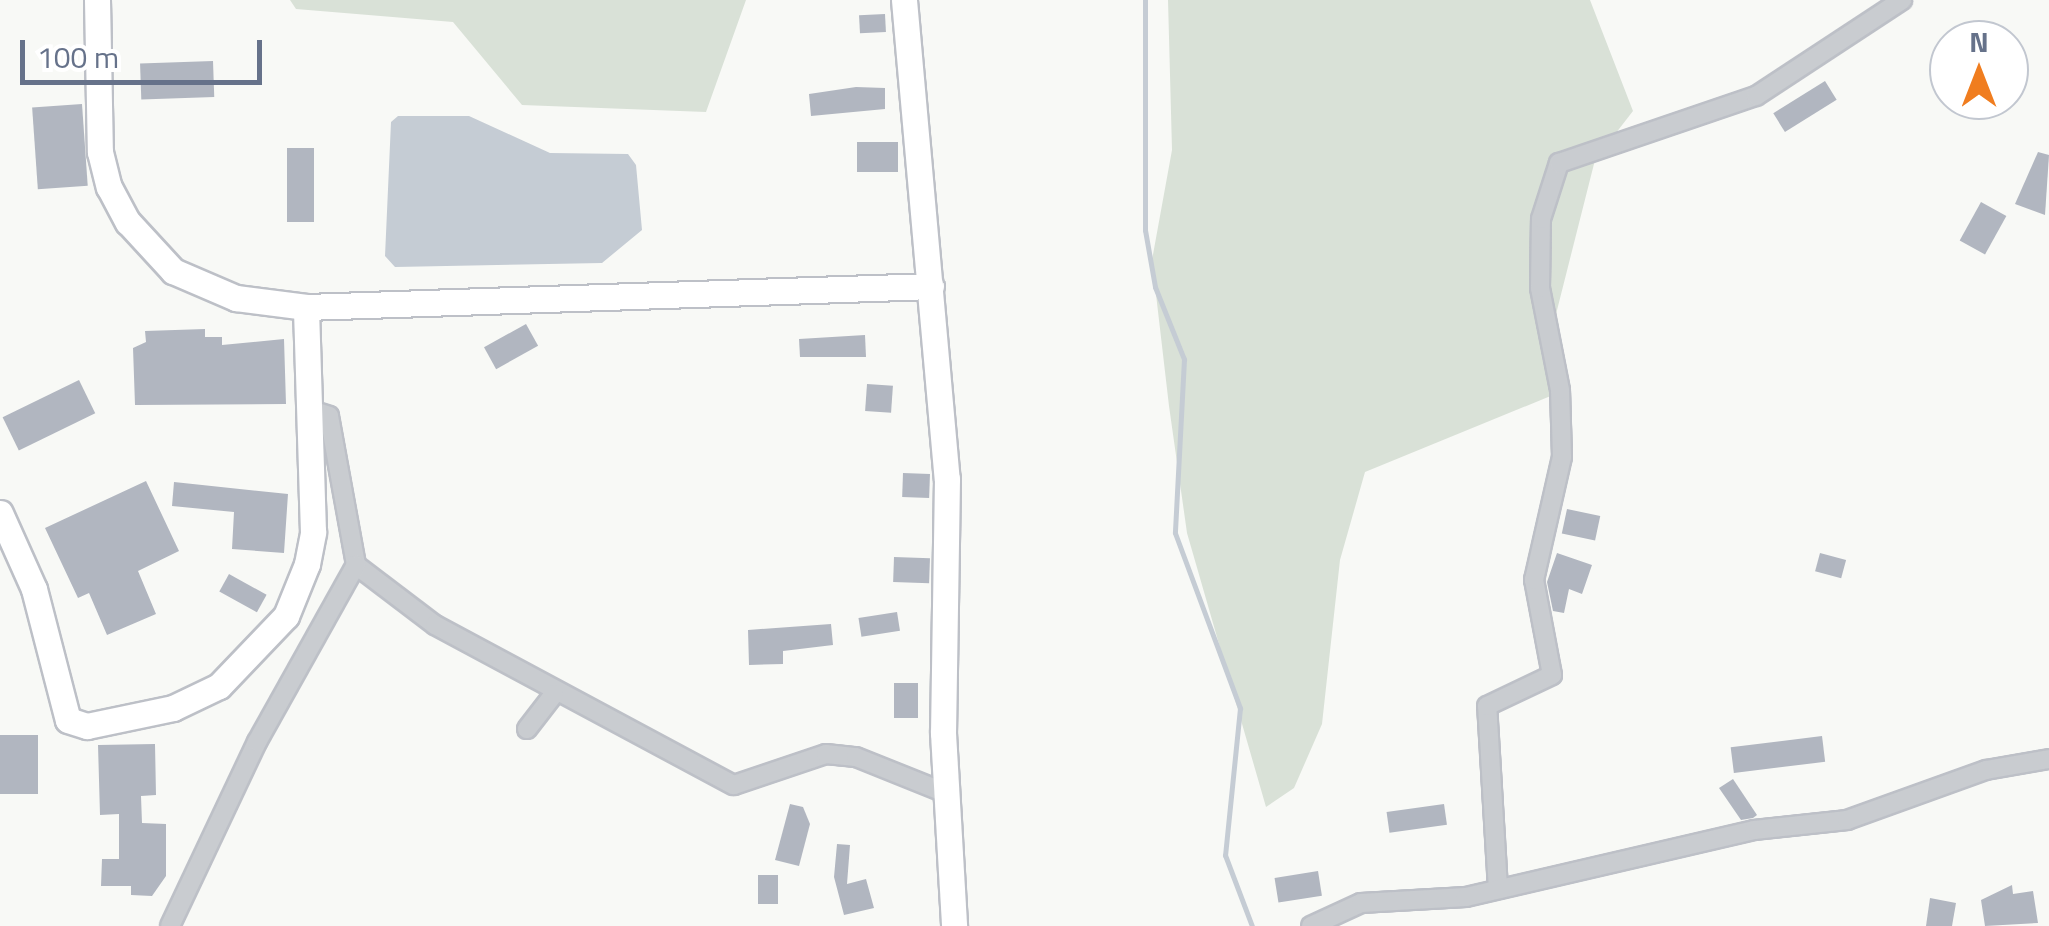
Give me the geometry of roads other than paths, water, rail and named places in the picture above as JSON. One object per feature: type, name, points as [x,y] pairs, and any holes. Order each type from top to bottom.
[{"type":"street","points":[[97,0],[100,152],[128,222],[173,272],[236,298],[306,307],[930,286]]},
{"type":"street","points":[[904,0],[947,479],[946,793],[954,926]]},
{"type":"street","points":[[1498,889],[1487,706],[1552,676],[1534,580],[1562,456],[1560,390],[1540,288],[1542,219],[1558,163],[1740,104],[1902,0]]},
{"type":"street","points":[[0,513],[34,590],[68,720],[88,726],[173,708],[219,686],[286,616],[313,532],[306,307]]},
{"type":"street","points":[[170,926],[257,742],[356,566],[329,416],[311,410]]},
{"type":"street","points":[[356,566],[435,625],[554,694],[734,784],[826,754],[856,757],[946,793]]},
{"type":"street","points":[[527,729],[554,694]]},
{"type":"street","points":[[1311,926],[1361,902],[1498,889],[1754,830],[1847,820],[1986,770],[2048,763]]},
{"type":"waterway","points":[[1145,0],[1145,230],[1155,287],[1184,359],[1175,533],[1240,708],[1225,855],[1252,926]]}]
